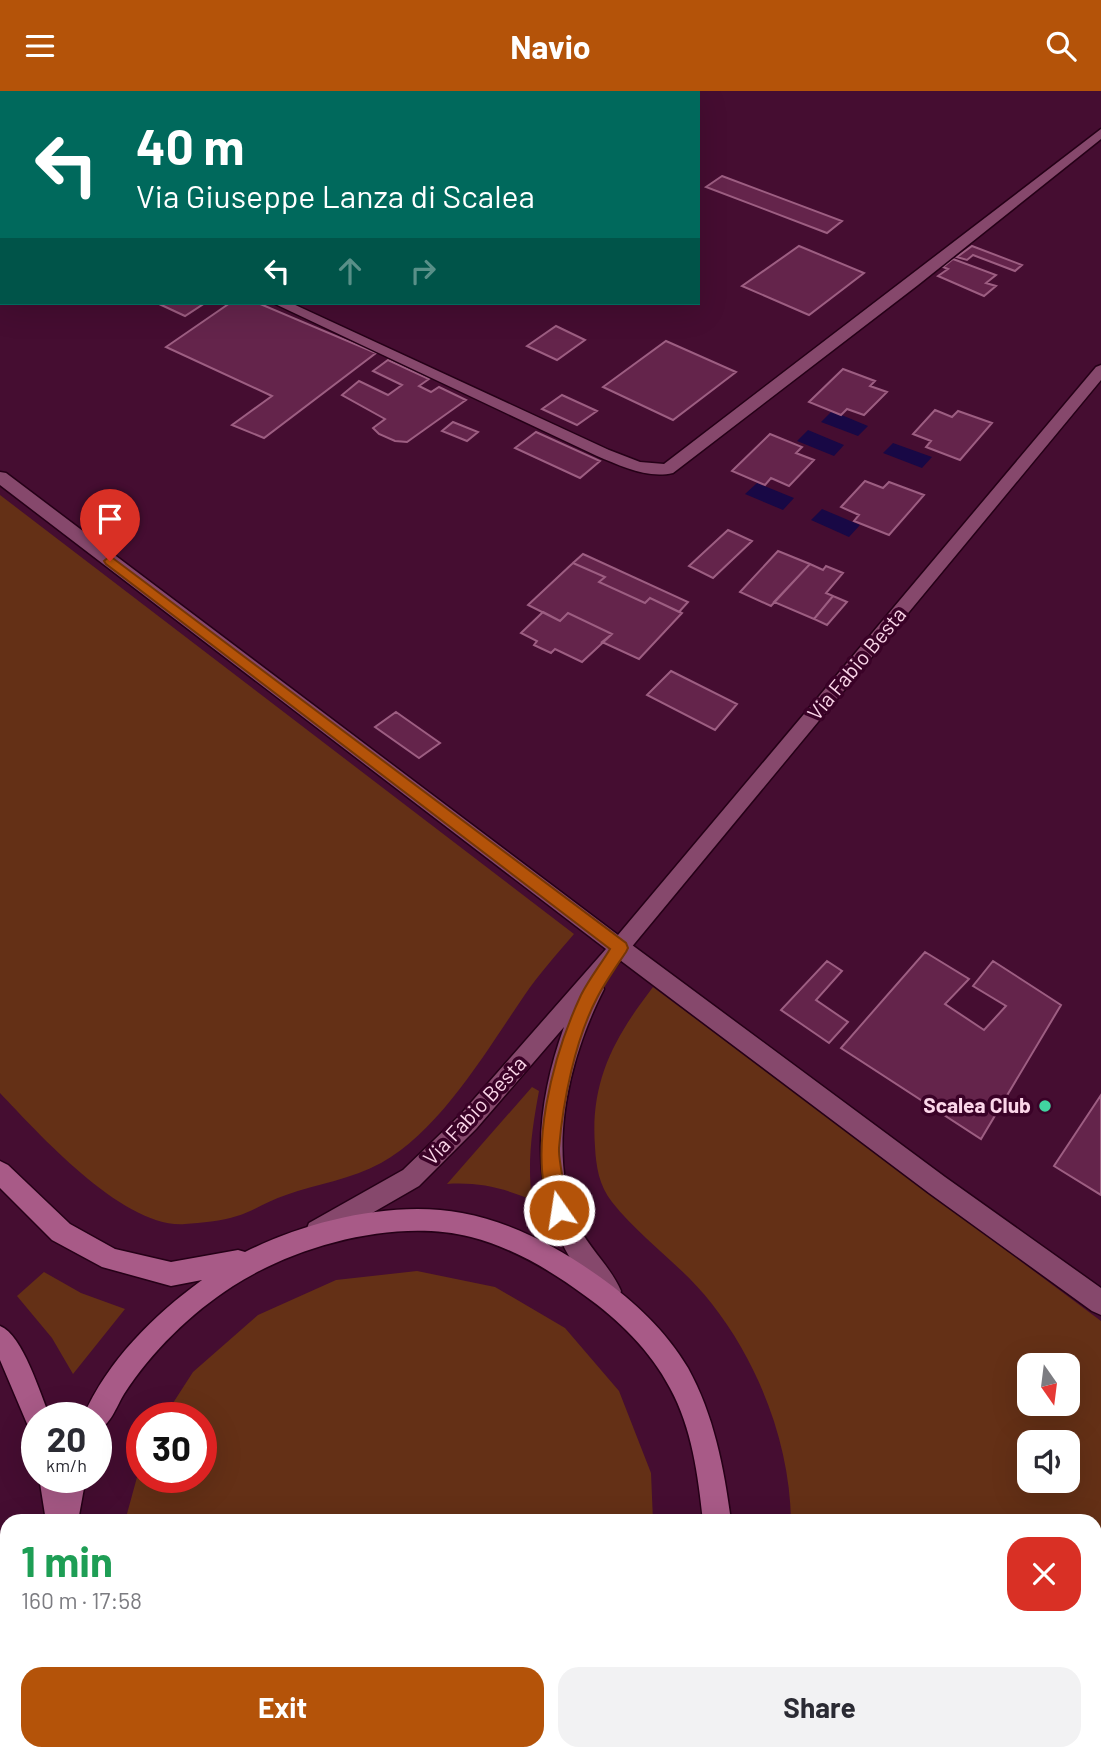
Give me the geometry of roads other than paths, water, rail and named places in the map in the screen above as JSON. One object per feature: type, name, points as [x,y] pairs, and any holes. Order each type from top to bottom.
[{"type":"street","points":[[284,305],[603,453],[638,467],[667,469],[913,282],[1101,133]]},
{"type":"street","name":"Via Fabio Besta","points":[[312,1235],[411,1178],[440,1152],[616,952],[1101,370]]},
{"type":"street","points":[[0,477],[616,952],[1101,1303]]},
{"type":"street","name":"Via Fabio Besta","points":[[616,952],[589,996],[573,1036],[562,1073],[550,1150],[551,1176],[572,1241],[589,1268],[624,1308]]},
{"type":"street","points":[[0,1172],[61,1232],[111,1259],[171,1274],[211,1268],[268,1253]]},
{"type":"street","points":[[104,1402],[137,1356],[172,1318],[219,1280],[268,1253],[312,1235],[371,1224],[422,1221],[469,1225],[535,1250],[624,1308],[661,1349],[680,1380],[709,1462],[715,1514]]},
{"type":"street","points":[[0,1338],[31,1402]]},
{"type":"street","points":[[54,1493],[57,1514]]},
{"type":"street","points":[[65,1514],[69,1493]]},
{"type":"place","name":"Scalea Club","points":[[1045,1106]]}]
